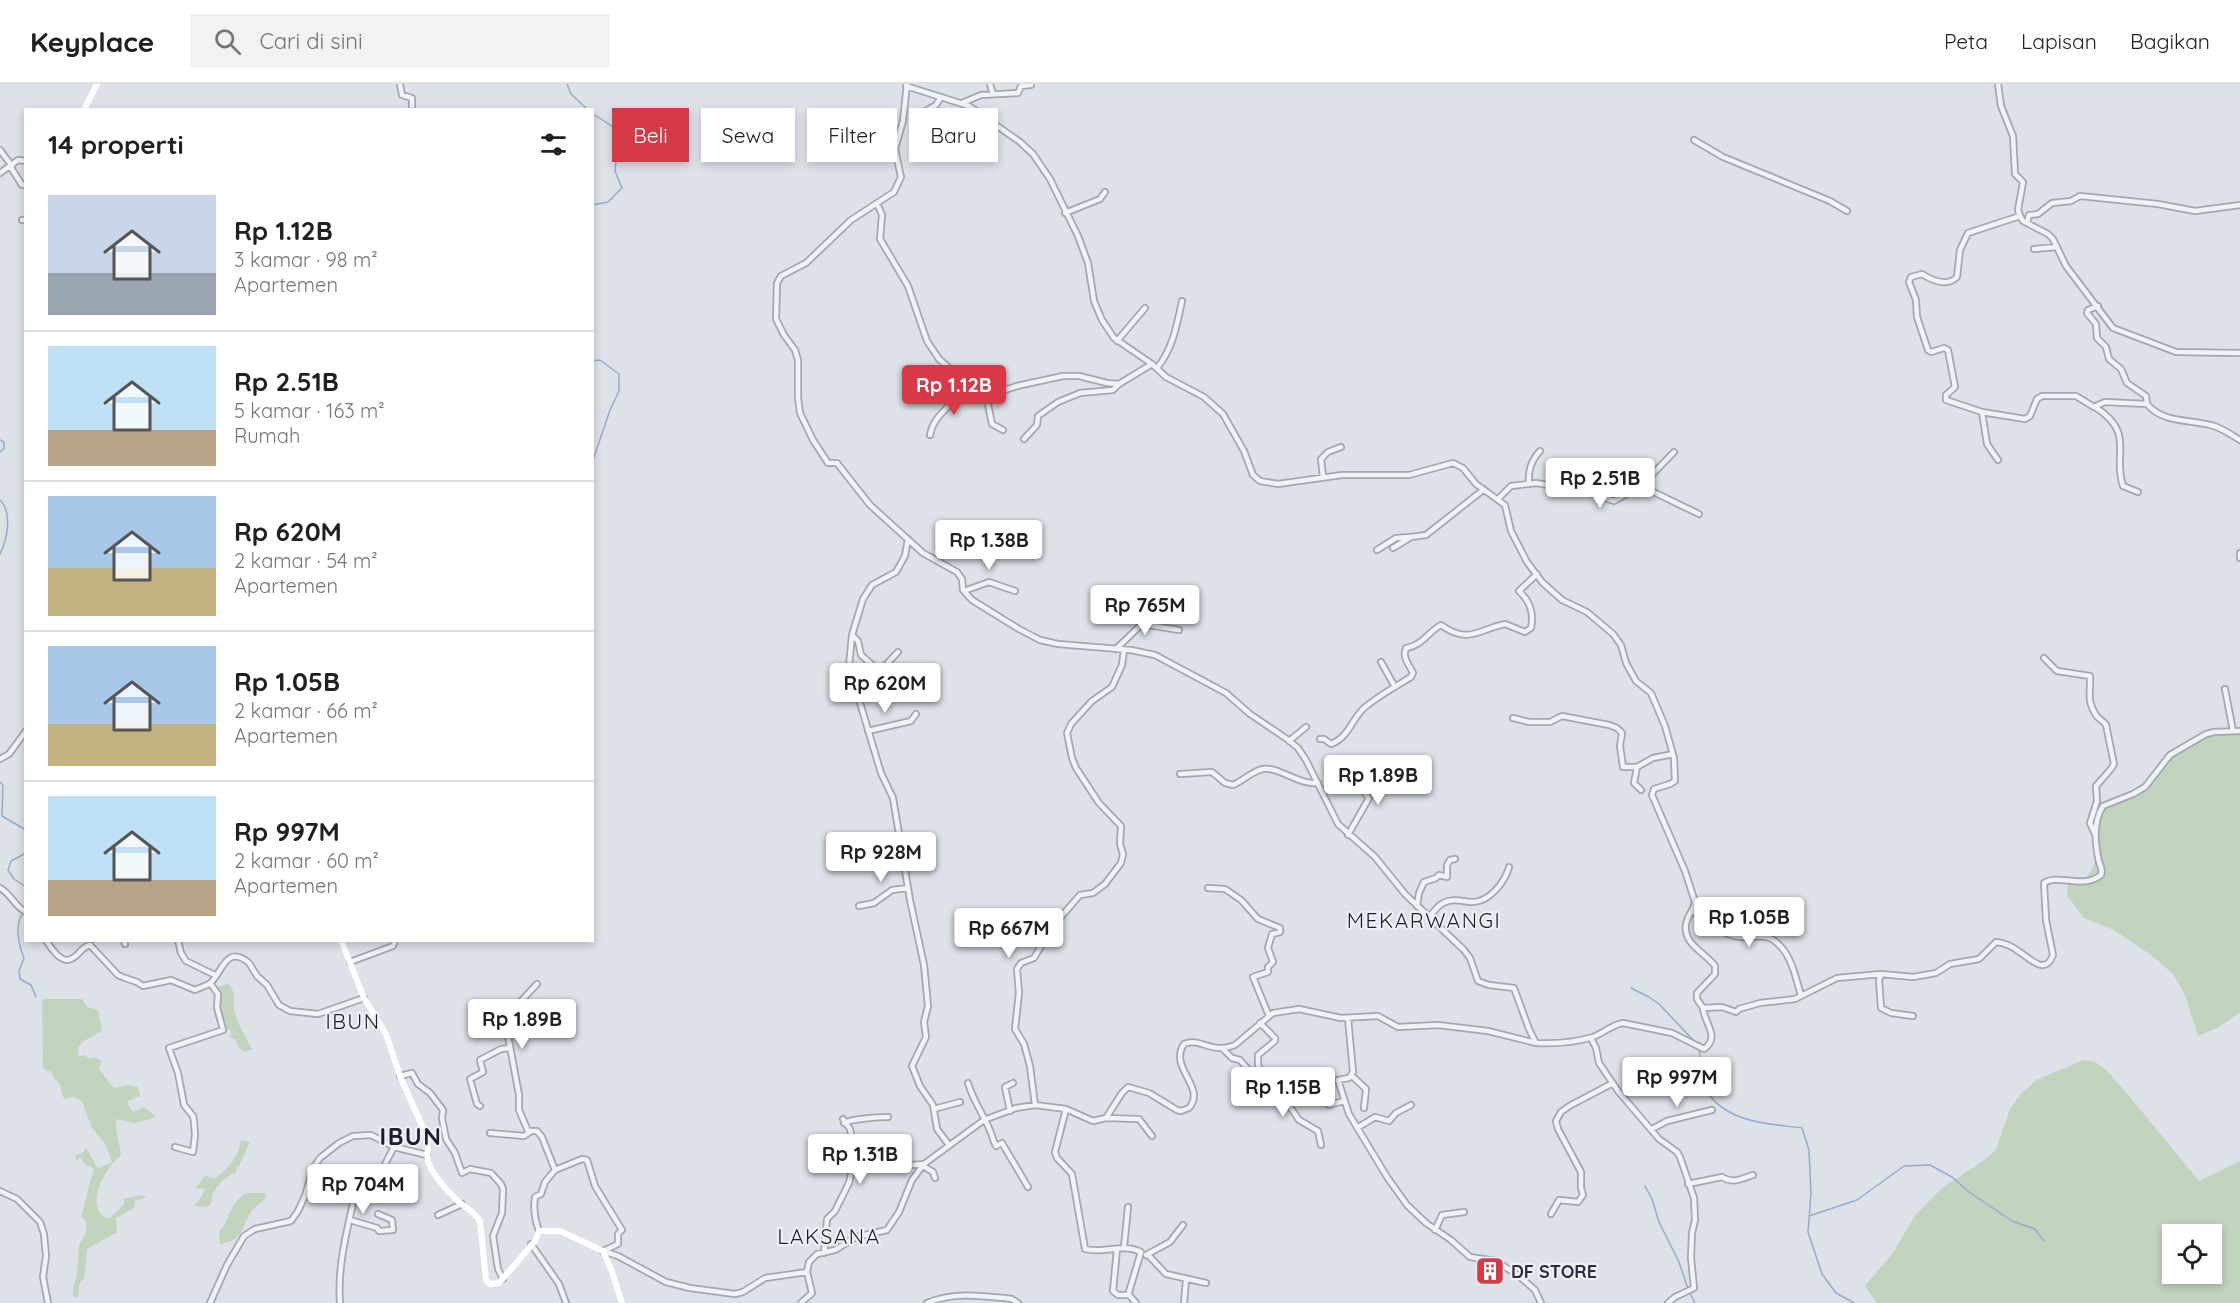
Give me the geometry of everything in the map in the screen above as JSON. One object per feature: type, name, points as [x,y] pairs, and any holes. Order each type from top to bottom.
[{"type":"main road","points":[[85,108],[97,84]]},
{"type":"main road","points":[[342,942],[364,998],[386,1034],[400,1076],[427,1137],[430,1145],[427,1155],[428,1163],[462,1204],[480,1221],[485,1278],[493,1284],[499,1283],[539,1231],[560,1231],[603,1251],[622,1303]]},
{"type":"street","points":[[400,84],[402,95],[411,98],[412,108]]},
{"type":"street","points":[[990,84],[993,94]]},
{"type":"street","points":[[1998,84],[2001,106],[2013,136],[2015,174],[2023,182],[2018,210],[2020,216],[2027,223],[2048,234],[2066,266],[2114,328],[2176,352],[2240,353]]},
{"type":"street","points":[[1106,1118],[1128,1087],[1149,1093],[1181,1111],[1189,1108],[1192,1105],[1193,1091],[1191,1080],[1180,1064],[1182,1046],[1192,1042],[1217,1050],[1235,1045],[1278,1011],[1299,1009],[1348,1018],[1378,1016],[1398,1027],[1438,1025],[1470,1029],[1536,1043],[1591,1038],[1616,1024],[1623,1023],[1672,1033],[1702,1049],[1707,1047],[1713,1037],[1696,993],[1716,971],[1712,962],[1696,949],[1687,936],[1686,923],[1695,902],[1688,879],[1652,795],[1654,789],[1675,781],[1673,754],[1652,693],[1636,681],[1626,663],[1621,645],[1613,634],[1587,612],[1562,600],[1536,574],[1511,531],[1505,505],[1483,490],[1463,468],[1453,463],[1409,475],[1384,477],[1360,474],[1278,484],[1267,483],[1254,477],[1226,418],[1204,397],[1166,377],[1117,341],[1102,320],[1094,301],[1088,263],[1078,236],[1050,180],[1033,154],[990,120],[962,103],[906,85],[904,117],[895,149],[901,177],[894,192],[842,228],[806,263],[778,279],[776,319],[795,350],[798,360],[799,405],[805,426],[828,463],[837,463],[866,500],[923,553],[957,572],[962,579],[964,591],[972,600],[1040,640],[1155,655],[1226,693],[1250,714],[1298,747],[1334,817],[1348,835],[1374,857],[1417,906],[1464,950],[1470,958],[1478,981],[1514,988],[1528,1029],[1536,1043]]},
{"type":"street","points":[[962,103],[973,97],[1018,93],[1021,86],[1031,85]]},
{"type":"street","points":[[931,108],[941,98]]},
{"type":"street","points":[[1694,140],[1723,157],[1830,201],[1847,211]]},
{"type":"street","points":[[0,150],[24,185]]},
{"type":"street","points":[[0,174],[19,160],[24,160]]},
{"type":"street","points":[[1065,213],[1100,199],[1105,192]]},
{"type":"street","points":[[2027,223],[2029,215],[2038,214],[2052,203],[2071,201],[2080,196],[2158,204],[2192,211],[2240,205]]},
{"type":"street","points":[[877,203],[882,214],[880,239],[908,286],[927,341],[939,359],[954,372],[956,398],[933,423],[930,435]]},
{"type":"street","points":[[2020,216],[1968,233],[1962,245],[1957,277],[1954,280],[1941,282],[1922,274],[1912,276],[1910,279],[1916,300],[1917,317],[1928,350],[1931,352],[1944,348],[1948,350],[1955,387],[1946,395],[1946,400],[1982,412],[2027,419],[2037,399],[2042,396],[2076,396],[2109,417],[2121,438],[2122,483],[2138,492]]},
{"type":"street","points":[[2034,249],[2057,247]]},
{"type":"street","points":[[1024,439],[1037,425],[1038,416],[1056,403],[1081,392],[1113,390],[1119,384],[1164,359],[1172,341],[1182,301]]},
{"type":"street","points":[[2098,306],[2088,310],[2087,313],[2096,324],[2098,339],[2106,347],[2109,359],[2121,369],[2127,383],[2146,396],[2147,404],[2152,409],[2181,422],[2214,426],[2240,440]]},
{"type":"street","points":[[1117,341],[1145,308]]},
{"type":"street","points":[[957,392],[987,395],[1063,376],[1079,376],[1119,384]]},
{"type":"street","points":[[987,395],[992,424],[1003,429]]},
{"type":"street","points":[[2096,407],[2105,402],[2147,404]]},
{"type":"street","points":[[1982,412],[1988,444],[1998,460]]},
{"type":"street","points":[[1323,477],[1321,459],[1328,452],[1341,447]]},
{"type":"street","points":[[1529,484],[1528,472],[1539,451]]},
{"type":"street","points":[[1498,499],[1511,486],[1529,484],[1584,491],[1614,501],[1641,486],[1674,452]]},
{"type":"street","points":[[1641,486],[1699,514]]},
{"type":"street","points":[[1377,550],[1396,538],[1426,535],[1483,490]]},
{"type":"street","points":[[1393,548],[1411,537]]},
{"type":"street","points":[[908,539],[905,556],[896,572],[875,583],[863,599],[852,635],[849,656],[850,675],[881,773],[893,798],[924,965],[928,1006],[924,1022],[927,1037],[912,1066],[920,1086],[934,1109],[937,1129],[949,1144]]},
{"type":"street","points":[[1320,739],[1331,744],[1335,743],[1348,732],[1363,709],[1411,677],[1413,674],[1404,653],[1406,648],[1424,639],[1437,627],[1441,625],[1465,634],[1476,635],[1504,624],[1525,632],[1531,628],[1533,617],[1526,597],[1520,591],[1536,574]]},
{"type":"street","points":[[964,591],[989,582],[1015,591]]},
{"type":"street","points":[[1116,649],[1142,624],[1176,629],[1178,621]]},
{"type":"street","points":[[852,635],[858,641],[862,657],[877,669],[882,669],[898,652]]},
{"type":"street","points":[[1035,1105],[1024,1044],[1015,1029],[1019,993],[1018,966],[1034,958],[1044,942],[1046,930],[1080,895],[1093,893],[1107,883],[1123,857],[1120,824],[1100,803],[1076,768],[1068,733],[1071,724],[1092,701],[1112,687],[1122,664],[1124,650]]},
{"type":"street","points":[[2044,658],[2057,671],[2090,676],[2088,687],[2091,703],[2097,717],[2105,721],[2114,764],[2096,786],[2097,801],[2090,823],[2097,838]]},
{"type":"street","points":[[1381,662],[1395,687]]},
{"type":"street","points":[[2225,689],[2233,731]]},
{"type":"street","points":[[868,731],[911,721],[916,714]]},
{"type":"street","points":[[1513,718],[1529,722],[1550,722],[1562,716],[1614,726],[1622,733],[1620,746],[1622,766],[1637,767],[1652,758],[1673,754]]},
{"type":"street","points":[[1289,741],[1306,727]]},
{"type":"street","points":[[1703,1008],[1722,1007],[1736,1012],[1760,1003],[1795,999],[1837,978],[1881,974],[1913,977],[1936,973],[1950,964],[1979,959],[1996,942],[2017,950],[2037,964],[2049,961],[2053,955],[2046,920],[2044,883],[2051,880],[2072,883],[2099,877],[2102,869],[2095,827],[2105,804],[2125,798],[2145,787],[2163,762],[2181,748],[2214,732],[2240,731]]},
{"type":"street","points":[[0,759],[9,754],[24,734]]},
{"type":"street","points":[[1637,767],[1634,783],[1641,790]]},
{"type":"street","points":[[1180,774],[1212,772],[1225,783],[1233,785],[1258,771],[1271,768],[1307,783],[1318,783]]},
{"type":"street","points":[[1348,835],[1369,798],[1353,779]]},
{"type":"street","points":[[1417,906],[1419,892],[1424,882],[1439,875],[1447,877],[1447,864],[1450,860],[1455,859]]},
{"type":"street","points":[[1430,916],[1439,905],[1448,901],[1473,902],[1487,896],[1500,887],[1509,867]]},
{"type":"street","points":[[0,888],[8,893],[24,911]]},
{"type":"street","points":[[859,906],[874,903],[892,890],[908,888]]},
{"type":"street","points":[[1209,888],[1225,889],[1241,900],[1258,919],[1280,928],[1280,932],[1272,934],[1268,947],[1273,962],[1268,967],[1268,972],[1253,977],[1269,1016]]},
{"type":"street","points":[[1692,910],[1705,922],[1727,933],[1740,937],[1763,935],[1781,947],[1790,963],[1801,995]]},
{"type":"street","points":[[48,942],[61,958],[68,960],[72,959],[83,947],[92,944],[118,975],[143,986],[171,980],[195,990],[210,983],[223,964],[232,957],[243,958],[267,985],[280,1007],[303,1014],[318,1014],[364,998]]},
{"type":"street","points":[[178,942],[186,961],[215,975]]},
{"type":"street","points":[[350,962],[393,946],[394,942]]},
{"type":"street","points":[[1881,974],[1879,980],[1881,1008],[1913,1016]]},
{"type":"street","points":[[175,1147],[193,1152],[196,1129],[193,1116],[184,1105],[178,1073],[169,1048],[223,1030],[217,1007],[218,994],[210,983]]},
{"type":"street","points":[[530,1132],[519,1110],[519,1095],[506,1025],[507,1016],[537,984]]},
{"type":"street","points":[[1348,1018],[1353,1060],[1352,1076]]},
{"type":"street","points":[[1260,1023],[1275,1038],[1275,1041],[1258,1055],[1258,1065],[1275,1095],[1284,1098],[1299,1120],[1317,1130],[1321,1145]]},
{"type":"street","points":[[1591,1038],[1599,1063],[1613,1083],[1659,1139],[1680,1156],[1694,1198],[1695,1220],[1691,1258],[1694,1288],[1668,1303]]},
{"type":"street","points":[[480,1106],[477,1104],[470,1079],[483,1072],[480,1060],[501,1049],[510,1048]]},
{"type":"street","points":[[1223,1049],[1232,1058],[1240,1060],[1253,1075]]},
{"type":"street","points":[[400,1076],[412,1073],[418,1084],[430,1093],[441,1107],[446,1139],[455,1153],[462,1173],[470,1169],[490,1173],[501,1184],[503,1212],[493,1236],[498,1269],[503,1279]]},
{"type":"street","points":[[1352,1076],[1338,1080],[1344,1101],[1357,1128],[1407,1205],[1470,1257],[1496,1261],[1519,1276],[1535,1290],[1541,1303]]},
{"type":"street","points":[[1352,1076],[1366,1089],[1364,1108]]},
{"type":"street","points":[[968,1083],[974,1102],[995,1145],[1002,1143],[1028,1187]]},
{"type":"street","points":[[1010,1111],[1005,1086],[1013,1083]]},
{"type":"street","points":[[1551,1214],[1559,1200],[1578,1202],[1583,1196],[1582,1174],[1556,1121],[1561,1112],[1571,1105],[1613,1083]]},
{"type":"street","points":[[1329,1105],[1344,1101]]},
{"type":"street","points":[[934,1109],[960,1102]]},
{"type":"street","points":[[801,1303],[812,1293],[807,1272],[808,1264],[813,1257],[836,1251],[856,1237],[890,1228],[899,1212],[906,1191],[924,1165],[949,1144],[984,1120],[1035,1105],[1066,1109],[1093,1121],[1106,1118],[1139,1119],[1152,1136]]},
{"type":"street","points":[[1357,1128],[1375,1117],[1389,1121],[1396,1113],[1411,1105]]},
{"type":"street","points":[[1066,1109],[1055,1152],[1057,1158],[1072,1174],[1085,1249],[1102,1251],[1124,1247],[1148,1255],[1166,1274],[1206,1283]]},
{"type":"street","points":[[1652,1129],[1666,1121],[1712,1110]]},
{"type":"street","points":[[824,1253],[827,1219],[835,1211],[849,1183],[855,1155],[850,1129],[843,1121],[888,1117]]},
{"type":"street","points":[[490,1133],[524,1136],[537,1131],[542,1137],[555,1170]]},
{"type":"street","points":[[210,1303],[227,1265],[244,1236],[255,1229],[291,1221],[305,1196],[313,1168],[330,1149],[346,1138],[371,1135],[394,1148],[427,1155]]},
{"type":"street","points":[[340,1303],[343,1247],[357,1189],[382,1188],[384,1166],[394,1148]]},
{"type":"street","points":[[855,1155],[873,1155],[884,1167],[924,1165],[933,1172],[935,1178]]},
{"type":"street","points":[[539,1231],[534,1213],[534,1200],[541,1194],[545,1182],[555,1170],[582,1159],[587,1160],[595,1186],[622,1230],[617,1234],[618,1244],[603,1251]]},
{"type":"street","points":[[1688,1184],[1722,1177],[1734,1182],[1753,1175]]},
{"type":"street","points":[[0,1191],[17,1199],[40,1222],[44,1234],[46,1256],[43,1277],[48,1303]]},
{"type":"street","points":[[438,1215],[462,1204]]},
{"type":"street","points":[[1124,1247],[1128,1207]]},
{"type":"street","points":[[1435,1230],[1442,1215],[1464,1212]]},
{"type":"street","points":[[350,1220],[377,1228],[379,1232],[393,1230],[392,1220],[378,1214]]},
{"type":"street","points":[[1148,1255],[1170,1242],[1183,1225]]},
{"type":"street","points":[[531,1244],[559,1284],[566,1303]]},
{"type":"street","points":[[1117,1249],[1113,1291],[1118,1295],[1129,1295],[1136,1303]]},
{"type":"street","points":[[603,1251],[618,1256],[666,1282],[735,1294],[746,1291],[765,1278],[807,1272]]},
{"type":"street","points":[[1129,1295],[1141,1252]]},
{"type":"street","points":[[1184,1303],[1186,1280]]},
{"type":"street","points":[[927,1303],[939,1298],[965,1295],[1012,1299],[1018,1303]]},
{"type":"green space","points":[[2240,733],[2240,1013],[2217,1028],[2198,1036],[2185,995],[2173,974],[2151,955],[2114,930],[2084,918],[2067,895],[2068,882],[2083,878],[2092,869],[2096,856],[2096,834],[2092,824],[2096,810],[2145,787],[2163,762],[2206,737]]},
{"type":"green space","points":[[228,984],[233,992],[236,1018],[252,1049],[244,1052],[239,1048],[235,1039],[230,1037],[231,1031],[223,1027],[214,1016],[222,1009],[217,1004],[216,989]]},
{"type":"green space","points":[[42,999],[82,999],[87,1007],[98,1010],[102,1031],[82,1042],[78,1048],[78,1056],[85,1055],[89,1059],[94,1057],[101,1061],[99,1069],[114,1088],[128,1085],[138,1087],[140,1096],[128,1101],[128,1105],[133,1112],[144,1107],[156,1117],[135,1123],[116,1119],[121,1155],[110,1166],[101,1182],[96,1199],[97,1207],[101,1215],[109,1219],[124,1204],[124,1199],[140,1195],[147,1197],[135,1201],[134,1208],[116,1218],[117,1232],[87,1249],[85,1275],[79,1286],[78,1298],[72,1295],[77,1274],[79,1246],[86,1232],[86,1221],[81,1216],[94,1170],[86,1166],[80,1157],[78,1160],[74,1156],[84,1152],[86,1148],[98,1169],[112,1162],[106,1145],[92,1128],[82,1101],[74,1097],[64,1099],[59,1083],[53,1077],[52,1072],[43,1069]]},
{"type":"green space","points":[[2084,1060],[2095,1062],[2104,1068],[2125,1091],[2199,1181],[2240,1161],[2240,1303],[1877,1303],[1865,1286],[1893,1253],[1914,1217],[1942,1188],[1996,1150],[2010,1109],[2020,1095],[2036,1080]]},
{"type":"green space","points":[[241,1140],[250,1142],[236,1172],[218,1185],[209,1207],[194,1206],[203,1194],[204,1189],[196,1188],[205,1175],[215,1179],[224,1171],[235,1158]]},
{"type":"green space","points":[[246,1193],[266,1193],[265,1199],[252,1210],[238,1236],[220,1244],[219,1232],[237,1201]]},
{"type":"waterway","points":[[567,84],[571,94],[586,108]]},
{"type":"waterway","points":[[594,114],[619,131],[615,171],[622,188],[608,202],[594,205]]},
{"type":"waterway","points":[[594,361],[600,360],[619,374],[619,391],[594,457]]},
{"type":"waterway","points":[[0,440],[4,442],[4,449],[0,452]]},
{"type":"waterway","points":[[0,500],[8,519],[7,534],[0,554]]},
{"type":"waterway","points":[[0,782],[3,785],[2,816],[24,829]]},
{"type":"waterway","points":[[24,854],[11,861],[8,870],[14,879],[24,886]]},
{"type":"waterway","points":[[23,913],[18,929],[24,958],[19,971],[20,979],[31,985],[36,997]]},
{"type":"waterway","points":[[1631,988],[1659,1004],[1696,1043]]},
{"type":"waterway","points":[[1698,1047],[1705,1088],[1727,1111],[1764,1123],[1802,1128],[1809,1150],[1811,1194],[1808,1232],[1822,1274],[1836,1293],[1854,1303]]},
{"type":"waterway","points":[[1809,1216],[1857,1200],[1904,1166],[1930,1165],[1952,1177],[1969,1192],[2012,1221],[2035,1229],[2044,1241]]},
{"type":"waterway","points":[[1645,1186],[1652,1199],[1659,1222],[1679,1262],[1688,1289]]},
{"type":"waterway","points":[[1690,1293],[1695,1303]]},
{"type":"place","name":"DF STORE","points":[[1490,1271]]},
{"type":"district","name":"MEKARWANGI","points":[[1424,920]]},
{"type":"district","name":"IBUN","points":[[353,1021]]},
{"type":"district","name":"IBUN","points":[[411,1136]]},
{"type":"district","name":"LAKSANA","points":[[829,1236]]}]
